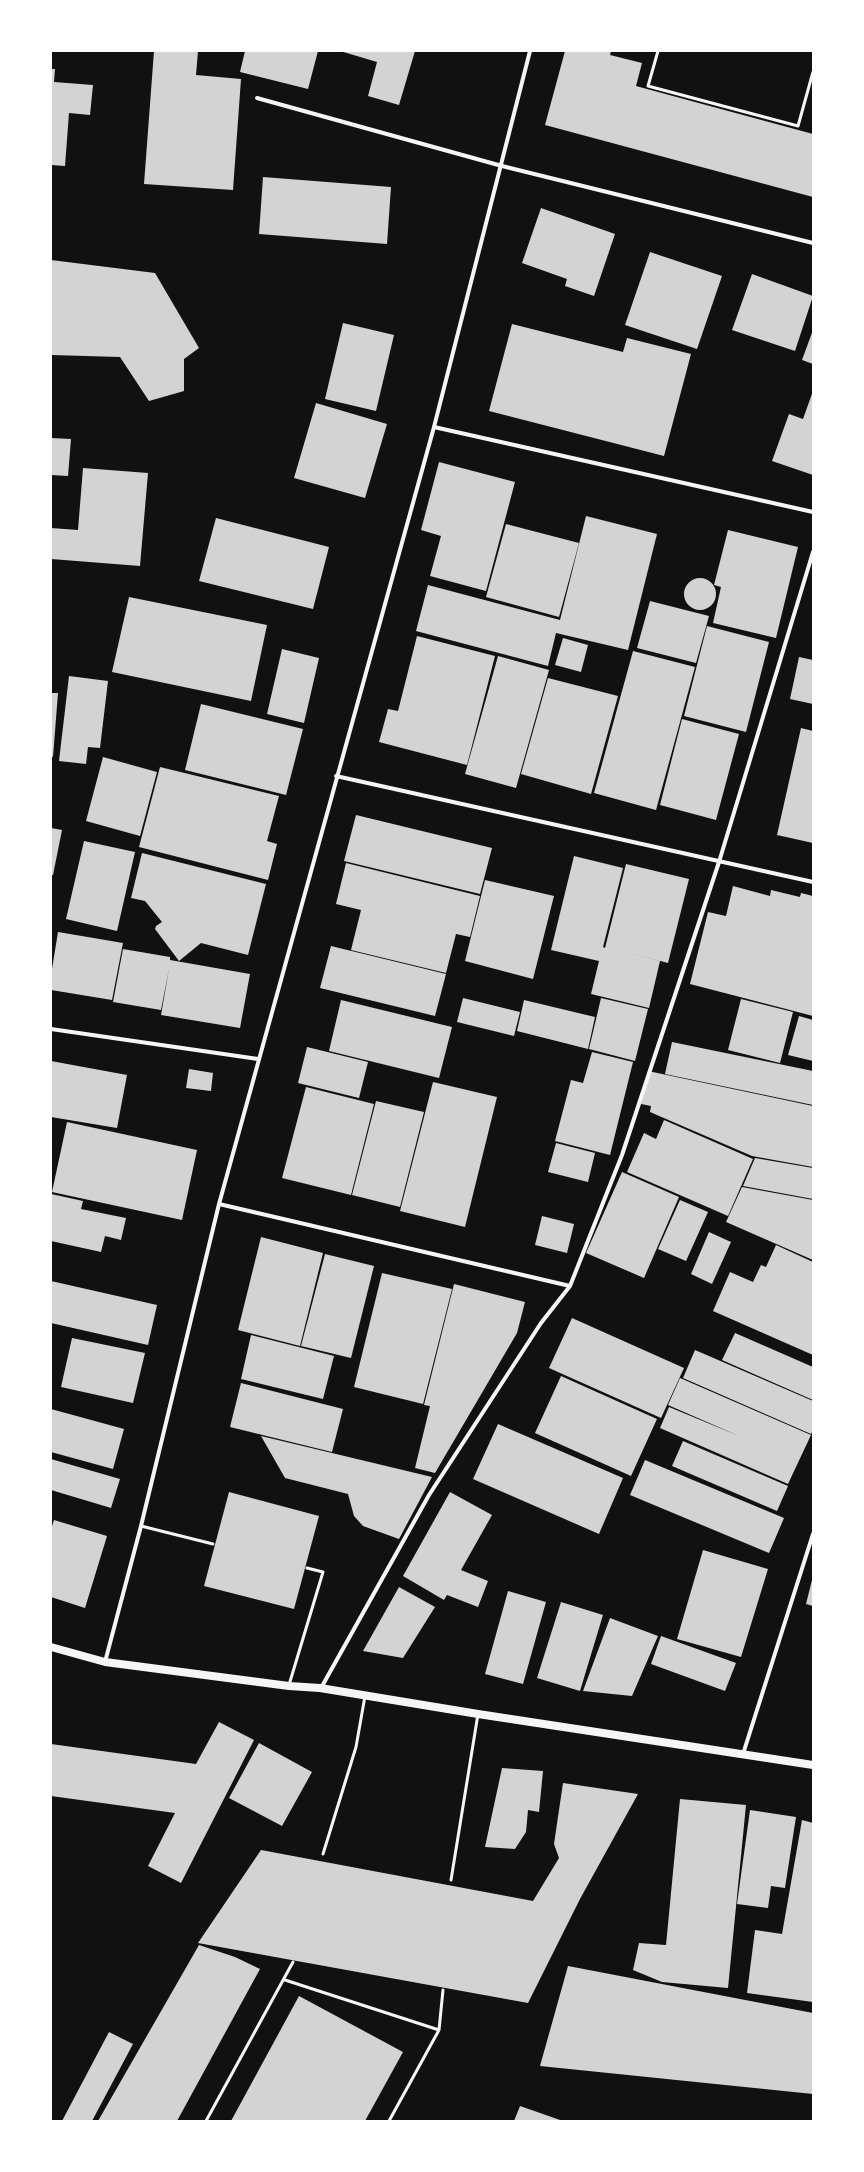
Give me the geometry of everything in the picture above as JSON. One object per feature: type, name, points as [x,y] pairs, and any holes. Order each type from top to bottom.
[{"type":"main road","points":[[51,1647],[105,1662],[289,1686],[320,1688],[478,1714],[813,1765]]},
{"type":"street","points":[[105,1662],[141,1526],[218,1204],[434,427],[502,166],[530,51]]},
{"type":"street","points":[[257,98],[502,166],[813,243]]},
{"type":"street","points":[[434,427],[813,512]]},
{"type":"street","points":[[320,1688],[429,1495],[541,1323],[570,1286],[622,1155],[719,862],[813,552]]},
{"type":"street","points":[[336,776],[813,882]]},
{"type":"street","points":[[51,1029],[258,1059]]},
{"type":"street","points":[[218,1204],[570,1286]]},
{"type":"street","points":[[743,1755],[813,1534]]},
{"type":"lane","points":[[658,51],[648,86],[798,126],[813,72]]},
{"type":"lane","points":[[141,1526],[213,1544]]},
{"type":"lane","points":[[289,1686],[324,1572],[307,1568]]},
{"type":"lane","points":[[324,1854],[356,1746],[365,1696]]},
{"type":"lane","points":[[451,1880],[478,1714]]},
{"type":"lane","points":[[206,2121],[285,1980],[293,1962]]},
{"type":"lane","points":[[285,1980],[439,2030]]},
{"type":"lane","points":[[389,2121],[439,2030],[443,1990]]},
{"type":"building","points":[[154,51],[198,51],[196,75],[241,79],[233,190],[144,184]]},
{"type":"building","points":[[245,51],[318,51],[308,89],[240,72]]},
{"type":"building","points":[[340,51],[415,51],[399,105],[368,96],[377,62]]},
{"type":"building","points":[[565,51],[611,51],[610,55],[642,63],[636,86],[813,134],[813,197],[545,125]]},
{"type":"building","points":[[51,69],[55,69],[54,82],[93,85],[90,115],[69,113],[65,166],[51,165]]},
{"type":"building","points":[[263,177],[391,187],[387,244],[259,234]]},
{"type":"building","points":[[541,208],[615,234],[594,296],[565,286],[567,279],[522,263]]},
{"type":"building","points":[[650,252],[722,276],[697,349],[625,325]]},
{"type":"building","points":[[51,260],[155,273],[199,348],[184,359],[184,391],[149,401],[120,357],[51,355]]},
{"type":"building","points":[[752,274],[813,296],[795,351],[732,330]]},
{"type":"building","points":[[343,323],[394,335],[376,411],[325,399]]},
{"type":"building","points":[[512,324],[623,352],[627,338],[691,354],[664,456],[489,411]]},
{"type":"building","points":[[813,330],[813,364],[802,360]]},
{"type":"building","points":[[813,391],[813,475],[772,461],[789,414],[803,419]]},
{"type":"building","points":[[316,403],[387,424],[365,498],[294,478]]},
{"type":"building","points":[[51,438],[71,439],[68,476],[51,475]]},
{"type":"building","points":[[439,462],[515,482],[486,591],[430,576],[441,536],[421,530]]},
{"type":"building","points":[[83,468],[148,473],[140,566],[51,559],[51,528],[78,530]]},
{"type":"building","points":[[586,516],[657,534],[628,650],[556,633],[548,666],[416,631],[428,585],[560,620]]},
{"type":"building","points":[[216,518],[329,547],[313,609],[199,581]]},
{"type":"building","points":[[506,524],[579,543],[559,617],[486,597]]},
{"type":"building","points":[[728,530],[798,547],[776,638],[713,623],[721,587],[714,585]]},
{"type":"building","points":[[697,578],[703,578],[713,585],[716,594],[715,600],[709,607],[703,610],[697,610],[687,603],[684,597],[684,591],[691,581]]},
{"type":"building","points":[[129,597],[267,625],[251,701],[112,672]]},
{"type":"building","points":[[650,601],[709,616],[696,663],[637,648]]},
{"type":"building","points":[[707,626],[769,642],[746,732],[684,716]]},
{"type":"building","points":[[417,636],[495,656],[467,765],[379,742],[388,709],[398,711]]},
{"type":"building","points":[[563,638],[588,645],[581,672],[555,665]]},
{"type":"building","points":[[282,649],[319,658],[304,723],[267,714]]},
{"type":"building","points":[[633,651],[695,667],[656,810],[594,793]]},
{"type":"building","points":[[498,656],[549,670],[516,788],[465,774]]},
{"type":"building","points":[[799,657],[813,660],[813,704],[790,699]]},
{"type":"building","points":[[69,676],[108,681],[100,748],[88,747],[86,764],[59,761]]},
{"type":"building","points":[[548,678],[618,696],[591,794],[521,774]]},
{"type":"building","points":[[51,693],[58,693],[53,757],[51,756]]},
{"type":"building","points":[[201,704],[303,729],[286,795],[185,770]]},
{"type":"building","points":[[682,719],[739,734],[716,820],[660,805]]},
{"type":"building","points":[[801,728],[813,731],[813,843],[777,835]]},
{"type":"building","points":[[103,757],[157,772],[140,836],[86,821]]},
{"type":"building","points":[[160,767],[279,796],[267,841],[277,844],[268,880],[139,847]]},
{"type":"building","points":[[356,815],[492,848],[480,894],[344,861]]},
{"type":"building","points":[[51,828],[62,830],[53,875],[51,875]]},
{"type":"building","points":[[84,841],[135,852],[117,931],[66,919]]},
{"type":"building","points":[[142,853],[266,884],[248,955],[201,943],[179,961],[155,929],[156,926],[162,922],[145,901],[131,898]]},
{"type":"building","points":[[574,856],[623,868],[603,947],[605,948],[626,864],[689,879],[668,963],[618,950],[660,961],[649,1008],[591,994],[599,961],[551,950]]},
{"type":"building","points":[[346,863],[480,896],[470,937],[456,934],[446,973],[351,950],[361,910],[336,904]]},
{"type":"building","points":[[485,880],[554,896],[533,979],[465,961]]},
{"type":"building","points":[[733,886],[770,896],[771,890],[800,897],[801,893],[813,896],[813,1016],[690,984],[708,912],[726,916]]},
{"type":"building","points":[[58,932],[123,943],[112,1000],[51,990],[51,975]]},
{"type":"building","points":[[331,946],[446,974],[435,1016],[320,988]]},
{"type":"building","points":[[123,949],[170,957],[170,960],[250,974],[240,1028],[161,1015],[169,969],[161,1010],[113,1002]]},
{"type":"building","points":[[463,998],[520,1012],[514,1036],[457,1022]]},
{"type":"building","points":[[601,998],[648,1009],[635,1061],[589,1049]]},
{"type":"building","points":[[741,999],[793,1012],[780,1063],[728,1050]]},
{"type":"building","points":[[341,1000],[452,1027],[439,1078],[329,1051]]},
{"type":"building","points":[[524,1000],[595,1017],[588,1049],[517,1031]]},
{"type":"building","points":[[799,1016],[813,1020],[813,1061],[788,1055]]},
{"type":"building","points":[[672,1042],[813,1071],[813,1105],[665,1074]]},
{"type":"building","points":[[307,1047],[368,1062],[359,1098],[298,1083]]},
{"type":"building","points":[[592,1052],[633,1062],[610,1155],[555,1141],[571,1080],[583,1083]]},
{"type":"building","points":[[51,1061],[127,1075],[117,1128],[51,1117]]},
{"type":"building","points":[[189,1069],[213,1073],[211,1091],[186,1088]]},
{"type":"building","points":[[648,1071],[813,1106],[813,1167],[752,1156],[650,1112],[651,1106],[641,1104]]},
{"type":"building","points":[[433,1082],[497,1097],[465,1227],[400,1211]]},
{"type":"building","points":[[306,1087],[374,1104],[351,1195],[282,1178]]},
{"type":"building","points":[[376,1101],[424,1112],[400,1207],[352,1195]]},
{"type":"building","points":[[664,1120],[753,1159],[728,1216],[627,1172],[644,1133],[656,1139]]},
{"type":"building","points":[[67,1122],[197,1150],[182,1220],[52,1192]]},
{"type":"building","points":[[556,1143],[595,1153],[588,1182],[548,1172]]},
{"type":"building","points":[[755,1158],[813,1168],[813,1199],[743,1186]]},
{"type":"building","points":[[622,1172],[679,1197],[644,1278],[586,1253]]},
{"type":"building","points":[[742,1187],[813,1200],[813,1260],[726,1222]]},
{"type":"building","points":[[51,1194],[83,1201],[81,1209],[126,1218],[121,1240],[105,1236],[101,1252],[51,1241]]},
{"type":"building","points":[[680,1200],[708,1212],[686,1261],[658,1249]]},
{"type":"building","points":[[542,1216],[574,1224],[567,1253],[535,1245]]},
{"type":"building","points":[[709,1232],[731,1242],[712,1284],[691,1274]]},
{"type":"building","points":[[261,1237],[323,1253],[300,1346],[238,1330]]},
{"type":"building","points":[[776,1245],[813,1262],[813,1355],[713,1311],[730,1272],[753,1282],[761,1265],[766,1267]]},
{"type":"building","points":[[325,1254],[374,1266],[351,1358],[301,1346]]},
{"type":"building","points":[[382,1273],[452,1289],[423,1404],[354,1387]]},
{"type":"building","points":[[51,1281],[157,1305],[148,1345],[51,1323]]},
{"type":"building","points":[[454,1284],[525,1302],[517,1333],[435,1473],[415,1468],[430,1406],[424,1405]]},
{"type":"building","points":[[572,1318],[684,1368],[661,1418],[549,1368]]},
{"type":"building","points":[[735,1333],[813,1367],[813,1400],[722,1360]]},
{"type":"building","points":[[251,1335],[334,1356],[323,1399],[241,1379]]},
{"type":"building","points":[[72,1338],[145,1353],[133,1403],[61,1387]]},
{"type":"building","points":[[695,1350],[813,1401],[813,1430],[811,1434],[683,1378]]},
{"type":"building","points":[[561,1376],[657,1419],[631,1476],[535,1433]]},
{"type":"building","points":[[680,1378],[811,1435],[788,1484],[660,1428],[669,1407],[739,1436],[668,1405]]},
{"type":"building","points":[[241,1383],[343,1409],[332,1452],[230,1427]]},
{"type":"building","points":[[51,1409],[124,1429],[113,1469],[51,1452]]},
{"type":"building","points":[[498,1424],[623,1478],[599,1534],[473,1479]]},
{"type":"building","points":[[261,1436],[432,1477],[399,1539],[363,1526],[354,1516],[348,1494],[285,1478]]},
{"type":"building","points":[[683,1441],[788,1486],[777,1511],[672,1466]]},
{"type":"building","points":[[51,1459],[120,1479],[111,1508],[51,1490]]},
{"type":"building","points":[[645,1460],[784,1518],[769,1553],[630,1495]]},
{"type":"building","points":[[229,1492],[319,1516],[294,1609],[204,1586]]},
{"type":"building","points":[[450,1492],[492,1515],[461,1570],[488,1581],[478,1607],[447,1595],[444,1600],[403,1576]]},
{"type":"building","points":[[54,1520],[107,1536],[85,1608],[51,1597],[51,1529]]},
{"type":"building","points":[[703,1550],[768,1569],[741,1657],[677,1639]]},
{"type":"building","points":[[813,1576],[813,1606],[806,1604]]},
{"type":"building","points":[[399,1587],[435,1607],[403,1658],[363,1651]]},
{"type":"building","points":[[508,1591],[546,1602],[523,1684],[485,1674]]},
{"type":"building","points":[[561,1602],[603,1615],[580,1691],[537,1678]]},
{"type":"building","points":[[610,1618],[658,1636],[632,1696],[583,1691]]},
{"type":"building","points":[[661,1636],[736,1663],[725,1691],[651,1664]]},
{"type":"building","points":[[219,1722],[254,1740],[181,1883],[148,1866],[175,1813],[51,1796],[51,1744],[196,1764]]},
{"type":"building","points":[[259,1743],[312,1772],[282,1826],[229,1798]]},
{"type":"building","points":[[502,1768],[543,1771],[539,1812],[528,1810],[526,1832],[515,1849],[485,1847]]},
{"type":"building","points":[[563,1783],[638,1794],[580,1899],[528,2003],[198,1943],[261,1850],[533,1901],[559,1858],[554,1844]]},
{"type":"building","points":[[680,1799],[746,1805],[728,1988],[662,1982],[633,1970],[639,1943],[666,1945]]},
{"type":"building","points":[[750,1810],[796,1817],[785,1888],[771,1886],[768,1908],[737,1904]]},
{"type":"building","points":[[802,1820],[813,1823],[813,2002],[747,1993],[755,1930],[782,1934]]},
{"type":"building","points":[[199,1945],[235,1957],[260,1969],[177,2121],[98,2121]]},
{"type":"building","points":[[568,1966],[813,2013],[813,2094],[540,2066]]},
{"type":"building","points":[[299,1996],[403,2052],[365,2121],[231,2121]]},
{"type":"building","points":[[109,2032],[133,2044],[92,2121],[62,2121]]},
{"type":"building","points":[[520,2106],[563,2121],[514,2121]]}]
